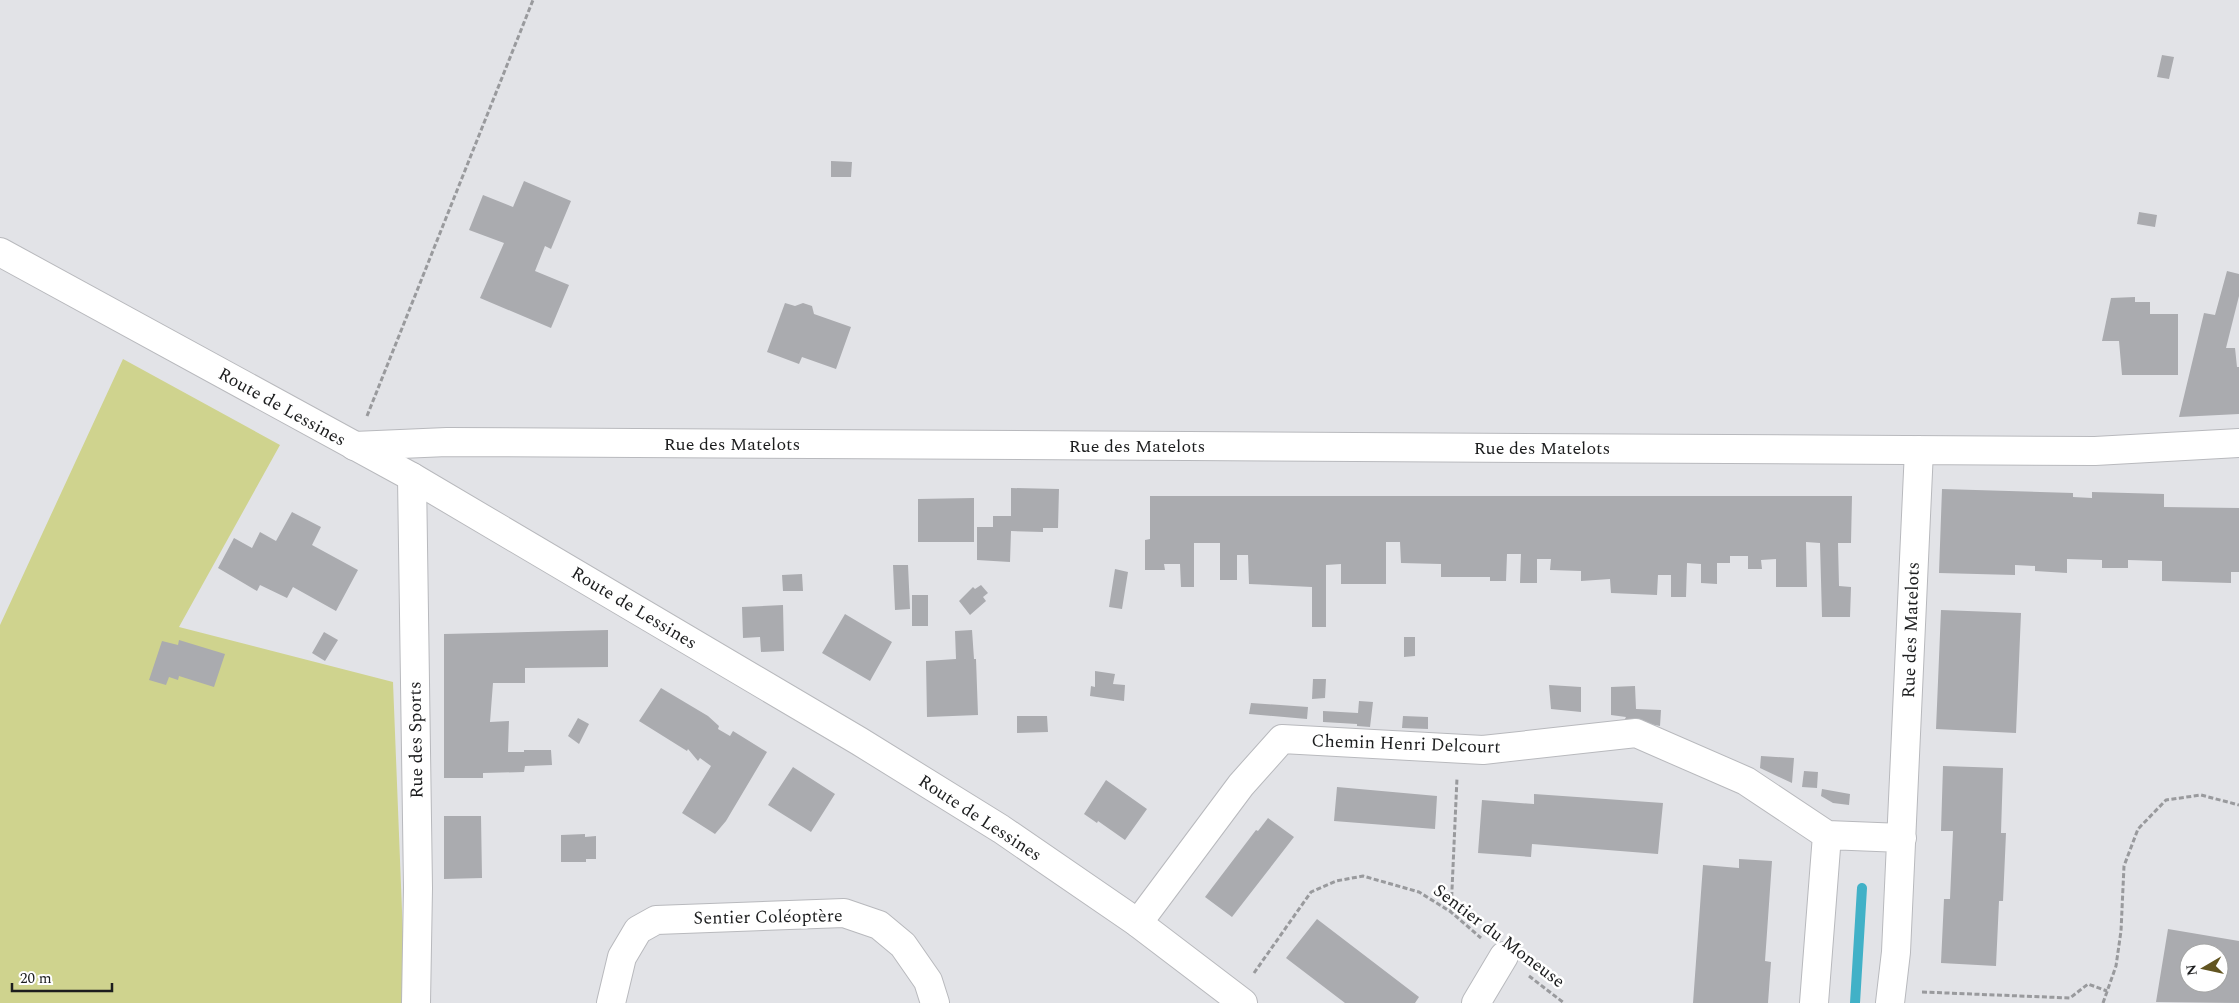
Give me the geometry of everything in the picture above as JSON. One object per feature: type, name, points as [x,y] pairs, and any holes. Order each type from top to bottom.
[{"type":"street","name":"Route de Lessines","points":[[0,252],[412,477],[859,741],[1001,829],[1138,923],[1240,1000]]},
{"type":"street","name":"Rue des Matelots","points":[[354,446],[457,442],[2095,452],[2239,442]]},
{"type":"street","name":"Rue des Matelots","points":[[1891,997],[1896,952],[1902,838],[1919,450]]},
{"type":"street","name":"Rue des Sports","points":[[412,477],[418,888],[416,1003]]},
{"type":"street","name":"Chemin Henri Delcourt","points":[[1138,923],[1242,785],[1282,739],[1483,750],[1636,733],[1746,781],[1827,835]]},
{"type":"street","points":[[1814,1003],[1827,835],[1902,838]]},
{"type":"street","name":"Sentier Coléoptère","points":[[611,1003],[622,957],[638,930],[656,920],[844,913],[879,925],[903,946],[928,981],[936,1003]]},
{"type":"street","points":[[1476,1003],[1504,956]]},
{"type":"path","points":[[354,446],[533,0]]},
{"type":"path","points":[[1451,912],[1458,748]]},
{"type":"path","points":[[2103,1003],[2116,966],[2124,866],[2138,829],[2166,800],[2201,795],[2239,805]]},
{"type":"path","name":"Sentier du Moneuse","points":[[1240,1000],[1311,892],[1336,881],[1363,876],[1419,892],[1451,912],[1564,1003]]},
{"type":"path","points":[[1891,997],[2070,998],[2088,984],[2107,991]]},
{"type":"green space","points":[[123,359],[280,445],[179,627],[393,682],[403,936],[402,1003],[0,1003],[0,625]]},
{"type":"building","points":[[2162,55],[2174,57],[2169,79],[2157,77]]},
{"type":"building","points":[[831,161],[852,162],[851,177],[831,177]]},
{"type":"building","points":[[524,181],[571,201],[551,249],[545,246],[535,271],[569,285],[551,328],[480,298],[504,243],[469,230],[483,195],[513,207]]},
{"type":"building","points":[[2139,212],[2157,215],[2155,227],[2137,224]]},
{"type":"building","points":[[2227,271],[2239,274],[2239,296],[2226,348],[2235,348],[2237,367],[2239,367],[2239,414],[2179,417],[2204,313],[2215,315]]},
{"type":"building","points":[[2135,297],[2135,302],[2150,302],[2150,314],[2178,314],[2178,375],[2122,375],[2119,341],[2102,341],[2111,298]]},
{"type":"building","points":[[785,303],[795,306],[803,303],[812,306],[814,314],[851,327],[836,369],[802,357],[799,364],[767,352]]},
{"type":"building","points":[[1011,488],[1059,489],[1058,528],[1043,528],[1043,532],[1011,531],[1010,562],[977,560],[977,527],[993,527],[993,516],[1011,516]]},
{"type":"building","points":[[1942,489],[2073,493],[2073,497],[2092,498],[2092,492],[2164,494],[2164,507],[2239,508],[2239,572],[2231,572],[2231,583],[2162,581],[2162,561],[2128,560],[2128,568],[2102,568],[2102,560],[2067,559],[2067,573],[2035,571],[2035,566],[2015,565],[2015,575],[1939,573]]},
{"type":"building","points":[[1150,496],[1852,496],[1851,543],[1838,543],[1839,586],[1851,587],[1850,617],[1822,617],[1820,543],[1806,542],[1807,587],[1776,587],[1776,559],[1761,560],[1762,569],[1748,569],[1748,556],[1730,556],[1730,563],[1717,563],[1717,584],[1701,583],[1701,564],[1687,563],[1686,597],[1671,597],[1671,575],[1658,575],[1657,595],[1611,593],[1610,579],[1581,581],[1581,571],[1550,570],[1551,559],[1537,559],[1537,583],[1520,583],[1521,554],[1507,554],[1506,581],[1490,581],[1490,577],[1441,577],[1441,564],[1401,563],[1400,542],[1386,542],[1386,584],[1341,584],[1341,564],[1326,565],[1326,627],[1312,627],[1312,587],[1249,584],[1248,555],[1237,555],[1237,580],[1220,580],[1220,543],[1194,543],[1194,587],[1181,587],[1180,564],[1164,564],[1165,570],[1145,570],[1145,540],[1150,539]]},
{"type":"building","points":[[974,498],[974,542],[918,542],[918,499]]},
{"type":"building","points":[[292,512],[321,527],[312,545],[358,570],[336,611],[293,587],[287,598],[260,585],[257,591],[218,568],[234,538],[252,548],[260,532],[276,541]]},
{"type":"building","points":[[893,565],[908,565],[910,609],[895,610]]},
{"type":"building","points":[[1115,569],[1128,572],[1122,609],[1109,607]]},
{"type":"building","points":[[802,574],[803,591],[783,591],[782,575]]},
{"type":"building","points":[[981,585],[988,593],[983,597],[986,601],[970,615],[959,601],[973,587],[975,589]]},
{"type":"building","points":[[912,595],[928,595],[928,626],[912,626]]},
{"type":"building","points":[[783,605],[784,651],[761,652],[760,637],[743,638],[742,607]]},
{"type":"building","points":[[1941,610],[2021,613],[2016,733],[1936,729]]},
{"type":"building","points":[[845,614],[892,642],[870,681],[822,653]]},
{"type":"building","points":[[608,630],[608,667],[525,668],[525,683],[493,683],[490,722],[509,721],[508,752],[551,750],[552,765],[525,766],[524,772],[483,773],[483,778],[444,778],[444,634]]},
{"type":"building","points":[[972,630],[974,659],[976,659],[978,715],[927,717],[926,661],[956,659],[955,631]]},
{"type":"building","points":[[324,632],[338,640],[325,661],[312,653]]},
{"type":"building","points":[[1404,637],[1415,637],[1415,656],[1404,657]]},
{"type":"building","points":[[179,640],[225,654],[214,687],[179,676],[178,680],[169,677],[166,685],[149,680],[162,641],[178,645]]},
{"type":"building","points":[[1095,671],[1115,674],[1113,684],[1125,685],[1124,701],[1090,696],[1091,686],[1095,687]]},
{"type":"building","points":[[1313,679],[1326,679],[1325,698],[1312,699]]},
{"type":"building","points":[[1549,685],[1581,687],[1581,712],[1551,709]]},
{"type":"building","points":[[1635,686],[1636,709],[1661,710],[1660,726],[1611,715],[1611,687]]},
{"type":"building","points":[[661,688],[708,716],[719,726],[718,729],[730,736],[733,731],[767,752],[726,821],[715,834],[682,813],[711,766],[700,758],[698,761],[688,749],[687,751],[639,721]]},
{"type":"building","points":[[1359,701],[1373,702],[1370,727],[1357,726],[1357,724],[1323,722],[1323,711],[1358,713]]},
{"type":"building","points":[[1251,703],[1308,707],[1307,719],[1249,714]]},
{"type":"building","points":[[1017,716],[1047,716],[1048,732],[1017,733]]},
{"type":"building","points":[[1403,716],[1428,717],[1428,729],[1402,728]]},
{"type":"building","points":[[578,718],[589,724],[579,744],[568,736]]},
{"type":"building","points":[[1761,756],[1794,758],[1792,783],[1760,768]]},
{"type":"building","points":[[1943,766],[2003,768],[2001,833],[2006,833],[2003,901],[1999,901],[1996,966],[1941,963],[1944,899],[1950,899],[1953,831],[1941,831]]},
{"type":"building","points":[[793,767],[835,794],[811,832],[768,805]]},
{"type":"building","points":[[1804,771],[1818,772],[1817,788],[1802,787]]},
{"type":"building","points":[[1106,780],[1147,809],[1125,840],[1098,821],[1097,823],[1084,814]]},
{"type":"building","points":[[1337,787],[1437,796],[1435,829],[1334,821]]},
{"type":"building","points":[[1822,789],[1850,794],[1849,805],[1833,803],[1821,796]]},
{"type":"building","points":[[1534,794],[1663,803],[1658,854],[1532,844],[1531,857],[1478,853],[1482,800],[1534,804]]},
{"type":"building","points":[[444,816],[481,816],[482,878],[444,879]]},
{"type":"building","points":[[1268,818],[1294,837],[1232,917],[1205,897],[1256,830],[1258,831]]},
{"type":"building","points":[[585,834],[585,837],[596,836],[596,859],[586,859],[586,862],[561,862],[561,835]]},
{"type":"building","points":[[1739,859],[1772,861],[1765,961],[1771,962],[1768,1003],[1693,1003],[1703,865],[1739,868]]},
{"type":"building","points":[[1317,919],[1419,997],[1415,1003],[1345,1003],[1286,958]]},
{"type":"building","points":[[2168,929],[2239,941],[2239,1003],[2156,1002]]},
{"type":"waterway","points":[[1855,1003],[1862,888]]}]
